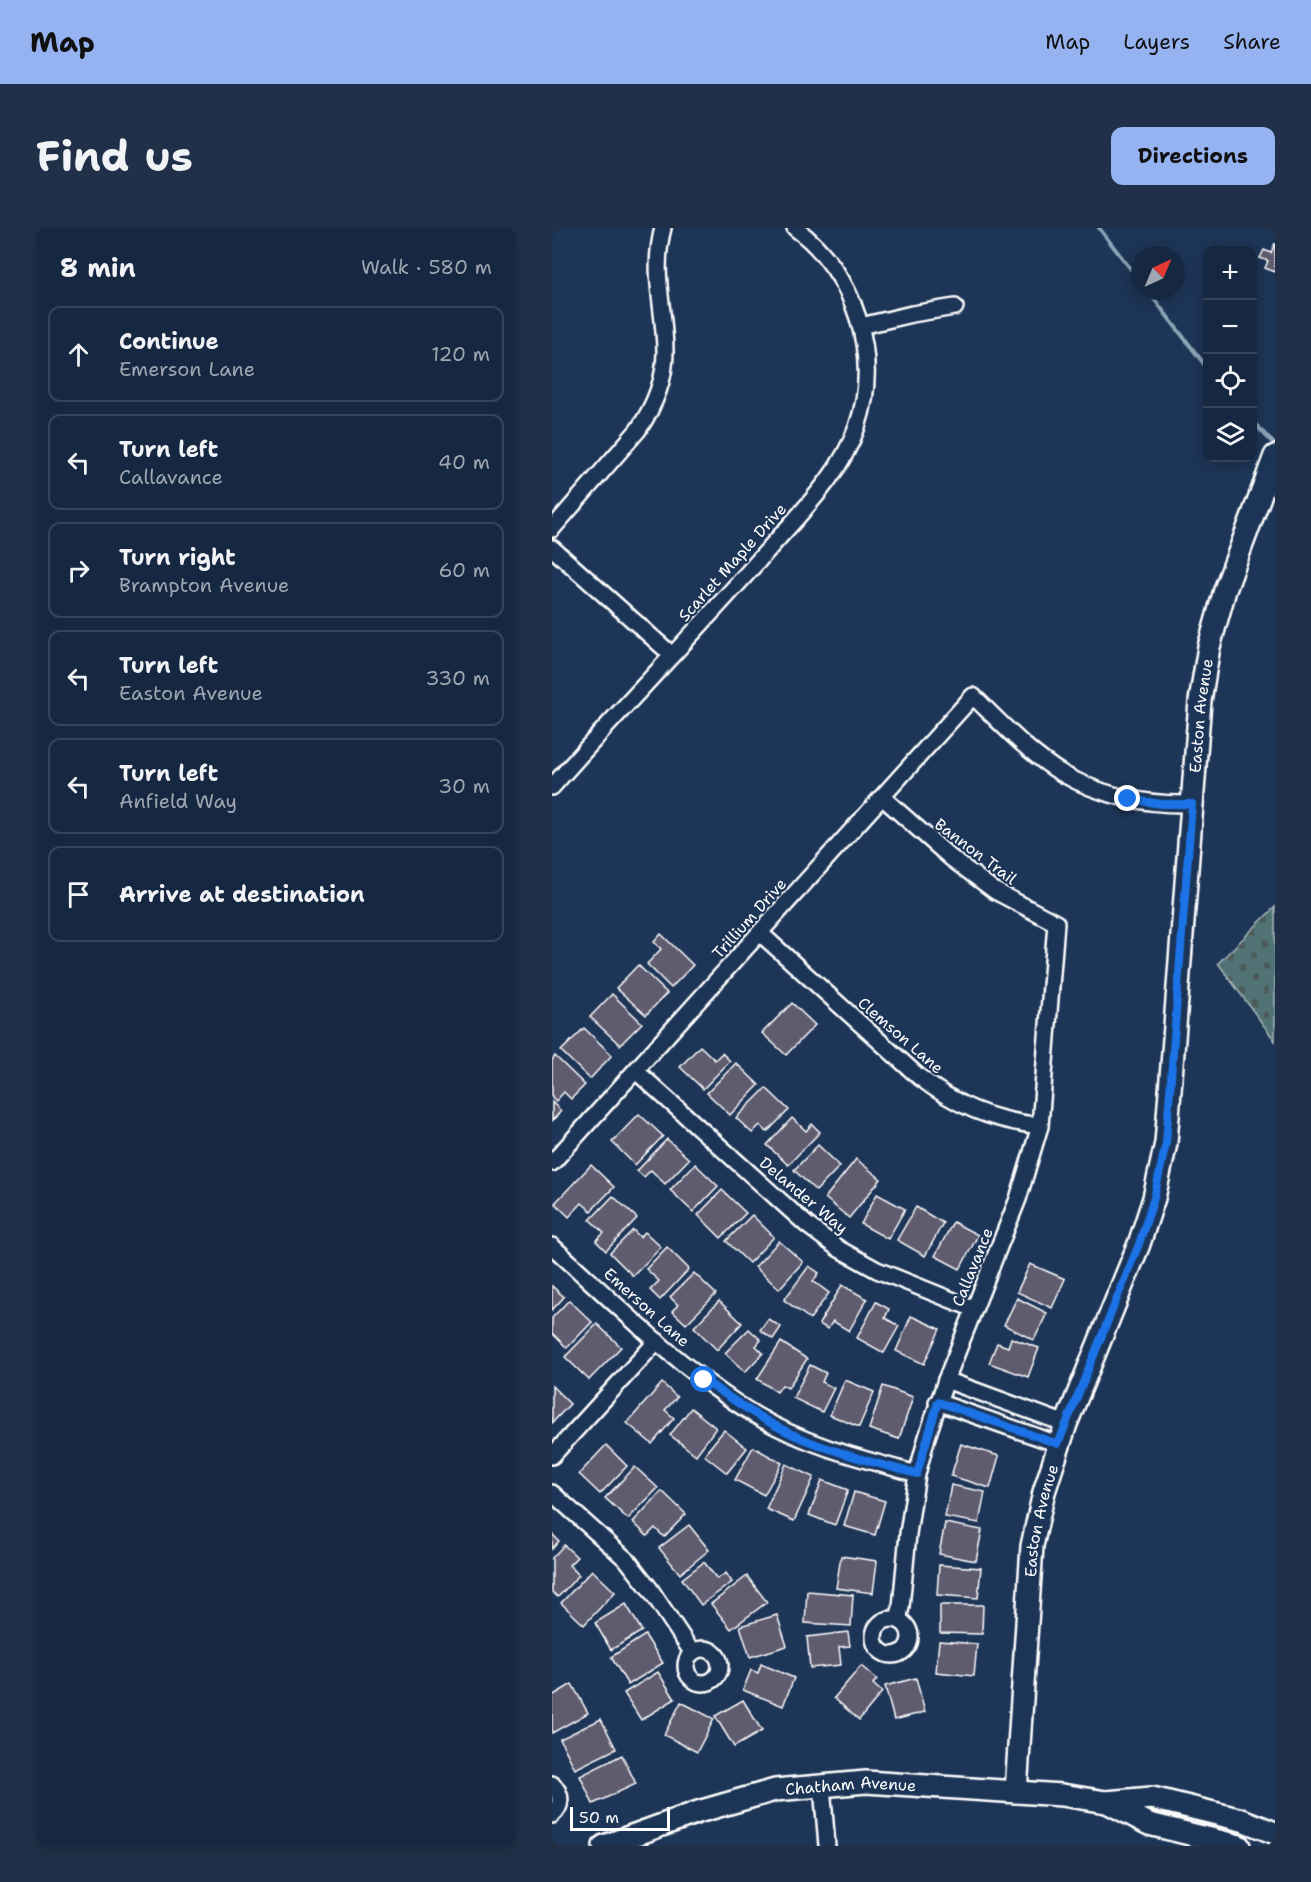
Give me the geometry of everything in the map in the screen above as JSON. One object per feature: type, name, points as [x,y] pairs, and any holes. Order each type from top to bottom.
[{"type":"street","points":[[552,529],[638,430],[656,397],[665,353],[658,277],[658,249],[663,228]]},
{"type":"street","name":"Scarlet Maple Drive","points":[[553,783],[723,601],[823,487],[843,459],[857,428],[865,396],[867,373],[865,340],[861,326],[833,265],[808,237],[795,228]]},
{"type":"street","points":[[861,326],[955,307]]},
{"type":"street","name":"Easton Avenue","points":[[1016,1792],[1032,1546],[1058,1444],[1139,1244],[1154,1198],[1166,1143],[1200,701],[1209,647],[1225,590],[1275,456]]},
{"type":"street","points":[[552,548],[672,655]]},
{"type":"street","name":"Trillium Drive","points":[[552,1163],[973,696],[1030,749],[1062,774],[1094,789],[1128,799],[1162,804],[1192,804]]},
{"type":"street","name":"Bannon Trail","points":[[882,797],[951,858],[995,891],[1056,923]]},
{"type":"street","name":"Callavance","points":[[897,1620],[901,1607],[917,1474],[938,1402],[1018,1199],[1040,1126],[1056,923]]},
{"type":"street","name":"Clemson Lane","points":[[760,933],[938,1092],[991,1117],[1040,1126]]},
{"type":"street","name":"Delander Way","points":[[636,1071],[807,1225],[838,1249],[877,1270],[974,1309]]},
{"type":"street","name":"Emerson Lane","points":[[552,1246],[657,1341],[704,1380],[756,1416],[802,1439],[917,1474]]},
{"type":"street","points":[[552,1456],[657,1341]]},
{"type":"street","points":[[946,1380],[1066,1424]]},
{"type":"street","points":[[938,1402],[1058,1444]]},
{"type":"street","points":[[552,1493],[628,1561],[650,1589],[692,1652]]},
{"type":"street","name":"Chatham Avenue","points":[[604,1846],[698,1812],[775,1791],[866,1782],[1062,1795],[1106,1802],[1152,1798],[1242,1820],[1275,1833]]},
{"type":"street","points":[[552,1784],[559,1792],[561,1799],[552,1815]]},
{"type":"street","points":[[822,1786],[827,1846]]},
{"type":"street","name":"Chatham Avenue","points":[[1106,1802],[1149,1824],[1239,1846]]},
{"type":"green space","points":[[1275,907],[1275,1041],[1218,963]]},
{"type":"building","points":[[1275,243],[1275,272],[1265,268],[1268,261],[1260,258],[1264,250],[1271,253]]},
{"type":"building","points":[[661,934],[693,965],[671,988],[647,964],[661,949],[654,942]]},
{"type":"building","points":[[638,965],[667,993],[646,1015],[616,988]]},
{"type":"building","points":[[612,994],[642,1023],[620,1045],[590,1017]]},
{"type":"building","points":[[792,1003],[815,1025],[786,1055],[762,1033]]},
{"type":"building","points":[[584,1028],[612,1055],[590,1079],[561,1051]]},
{"type":"building","points":[[700,1046],[715,1060],[722,1053],[730,1061],[703,1089],[680,1067]]},
{"type":"building","points":[[555,1056],[585,1085],[571,1099],[564,1092],[556,1101],[552,1097],[552,1060]]},
{"type":"building","points":[[736,1063],[759,1085],[730,1115],[707,1093]]},
{"type":"building","points":[[766,1088],[789,1110],[767,1132],[760,1125],[752,1133],[736,1118]]},
{"type":"building","points":[[552,1102],[561,1111],[552,1121]]},
{"type":"building","points":[[639,1114],[663,1136],[635,1165],[612,1142]]},
{"type":"building","points":[[792,1118],[806,1131],[812,1124],[820,1132],[788,1165],[767,1145]]},
{"type":"building","points":[[667,1139],[689,1159],[665,1184],[651,1170],[644,1177],[637,1171]]},
{"type":"building","points":[[818,1145],[840,1166],[816,1191],[794,1170]]},
{"type":"building","points":[[856,1159],[881,1179],[849,1218],[825,1198]]},
{"type":"building","points":[[695,1164],[718,1186],[693,1212],[670,1190]]},
{"type":"building","points":[[591,1165],[614,1187],[591,1211],[582,1203],[569,1217],[555,1203]]},
{"type":"building","points":[[722,1190],[746,1213],[721,1238],[698,1215]]},
{"type":"building","points":[[877,1194],[905,1209],[888,1239],[861,1224]]},
{"type":"building","points":[[613,1196],[637,1218],[606,1251],[596,1241],[604,1233],[590,1220]]},
{"type":"building","points":[[916,1207],[943,1223],[925,1256],[897,1240]]},
{"type":"building","points":[[752,1215],[774,1237],[749,1263],[726,1241]]},
{"type":"building","points":[[953,1222],[978,1235],[960,1269],[935,1256]]},
{"type":"building","points":[[633,1230],[640,1237],[645,1232],[661,1247],[633,1276],[610,1253]]},
{"type":"building","points":[[779,1241],[803,1262],[779,1289],[755,1267]]},
{"type":"building","points":[[667,1247],[689,1269],[660,1300],[650,1290],[659,1281],[646,1269]]},
{"type":"building","points":[[1030,1264],[1065,1279],[1052,1308],[1017,1292]]},
{"type":"building","points":[[809,1266],[819,1273],[813,1281],[829,1293],[810,1319],[784,1300]]},
{"type":"building","points":[[694,1273],[716,1294],[686,1324],[672,1311],[678,1305],[670,1297]]},
{"type":"building","points":[[842,1285],[867,1299],[849,1331],[833,1321],[828,1329],[819,1324]]},
{"type":"building","points":[[552,1286],[564,1297],[552,1310]]},
{"type":"building","points":[[1017,1298],[1047,1313],[1034,1340],[1004,1325]]},
{"type":"building","points":[[569,1300],[592,1322],[567,1348],[552,1333],[552,1318]]},
{"type":"building","points":[[719,1301],[742,1323],[717,1350],[694,1327]]},
{"type":"building","points":[[876,1302],[889,1309],[885,1318],[899,1326],[884,1353],[857,1338]]},
{"type":"building","points":[[911,1316],[940,1329],[924,1364],[896,1351]]},
{"type":"building","points":[[768,1319],[781,1327],[773,1339],[760,1330]]},
{"type":"building","points":[[597,1324],[621,1347],[589,1380],[565,1357]]},
{"type":"building","points":[[749,1329],[761,1340],[756,1346],[763,1353],[745,1372],[725,1353]]},
{"type":"building","points":[[1011,1338],[1039,1348],[1028,1377],[989,1363],[997,1343],[1008,1347]]},
{"type":"building","points":[[781,1342],[807,1359],[788,1388],[782,1385],[777,1392],[757,1379]]},
{"type":"building","points":[[810,1365],[826,1373],[822,1382],[834,1388],[822,1412],[793,1398]]},
{"type":"building","points":[[845,1380],[874,1392],[859,1427],[830,1415]]},
{"type":"building","points":[[662,1383],[677,1397],[665,1410],[674,1418],[652,1444],[627,1423]]},
{"type":"building","points":[[552,1386],[570,1404],[552,1423]]},
{"type":"building","points":[[883,1386],[913,1397],[899,1439],[869,1429]]},
{"type":"building","points":[[691,1408],[716,1428],[696,1455],[670,1435]]},
{"type":"building","points":[[724,1430],[747,1448],[727,1473],[704,1455]]},
{"type":"building","points":[[961,1444],[999,1456],[990,1488],[951,1476]]},
{"type":"building","points":[[606,1445],[627,1466],[600,1494],[579,1474]]},
{"type":"building","points":[[753,1447],[782,1463],[764,1495],[735,1480]]},
{"type":"building","points":[[786,1464],[814,1477],[794,1521],[766,1509]]},
{"type":"building","points":[[635,1467],[658,1488],[628,1519],[605,1498]]},
{"type":"building","points":[[822,1480],[848,1490],[835,1525],[809,1515]]},
{"type":"building","points":[[951,1485],[985,1492],[979,1523],[945,1517]]},
{"type":"building","points":[[662,1491],[686,1514],[664,1537],[655,1528],[647,1536],[633,1522]]},
{"type":"building","points":[[854,1492],[885,1501],[875,1535],[844,1526]]},
{"type":"building","points":[[945,1523],[982,1530],[976,1561],[939,1554]]},
{"type":"building","points":[[689,1525],[709,1550],[680,1574],[659,1548]]},
{"type":"building","points":[[552,1534],[559,1541],[552,1549]]},
{"type":"building","points":[[564,1545],[577,1557],[569,1565],[579,1575],[558,1597],[552,1592],[552,1558]]},
{"type":"building","points":[[841,1556],[877,1561],[873,1593],[836,1588]]},
{"type":"building","points":[[704,1562],[717,1579],[726,1573],[732,1582],[701,1605],[682,1579]]},
{"type":"building","points":[[939,1565],[981,1568],[978,1598],[937,1595]]},
{"type":"building","points":[[592,1570],[615,1592],[584,1625],[561,1603]]},
{"type":"building","points":[[747,1576],[767,1602],[731,1629],[711,1604]]},
{"type":"building","points":[[807,1591],[853,1595],[851,1626],[805,1623]]},
{"type":"building","points":[[626,1604],[642,1631],[611,1650],[595,1623]]},
{"type":"building","points":[[940,1605],[983,1605],[982,1634],[940,1633]]},
{"type":"building","points":[[777,1615],[787,1646],[750,1657],[740,1626]]},
{"type":"building","points":[[848,1632],[850,1646],[839,1647],[841,1665],[810,1668],[807,1637]]},
{"type":"building","points":[[645,1635],[663,1663],[628,1685],[611,1657]]},
{"type":"building","points":[[939,1641],[977,1644],[974,1676],[936,1672]]},
{"type":"building","points":[[761,1664],[794,1678],[783,1706],[743,1690],[751,1670],[758,1673]]},
{"type":"building","points":[[861,1666],[877,1679],[873,1684],[882,1692],[859,1720],[834,1698]]},
{"type":"building","points":[[658,1672],[675,1699],[641,1720],[624,1693]]},
{"type":"building","points":[[916,1678],[925,1712],[894,1720],[885,1686]]},
{"type":"building","points":[[572,1684],[588,1713],[552,1733],[552,1696]]},
{"type":"building","points":[[743,1700],[762,1731],[734,1747],[715,1716]]},
{"type":"building","points":[[681,1702],[714,1719],[697,1752],[664,1735]]},
{"type":"building","points":[[601,1719],[616,1749],[575,1769],[560,1739]]},
{"type":"building","points":[[622,1755],[636,1784],[593,1804],[580,1776]]},
{"type":"waterway","points":[[1099,228],[1131,269]]},
{"type":"waterway","points":[[1155,300],[1203,362]]},
{"type":"waterway","points":[[1257,426],[1275,445]]},
{"type":"route","points":[[704,1380],[756,1416],[802,1439],[849,1456],[917,1474],[938,1402],[1058,1444],[1139,1244],[1154,1198],[1166,1143],[1192,804],[1162,804],[1128,799]]}]
